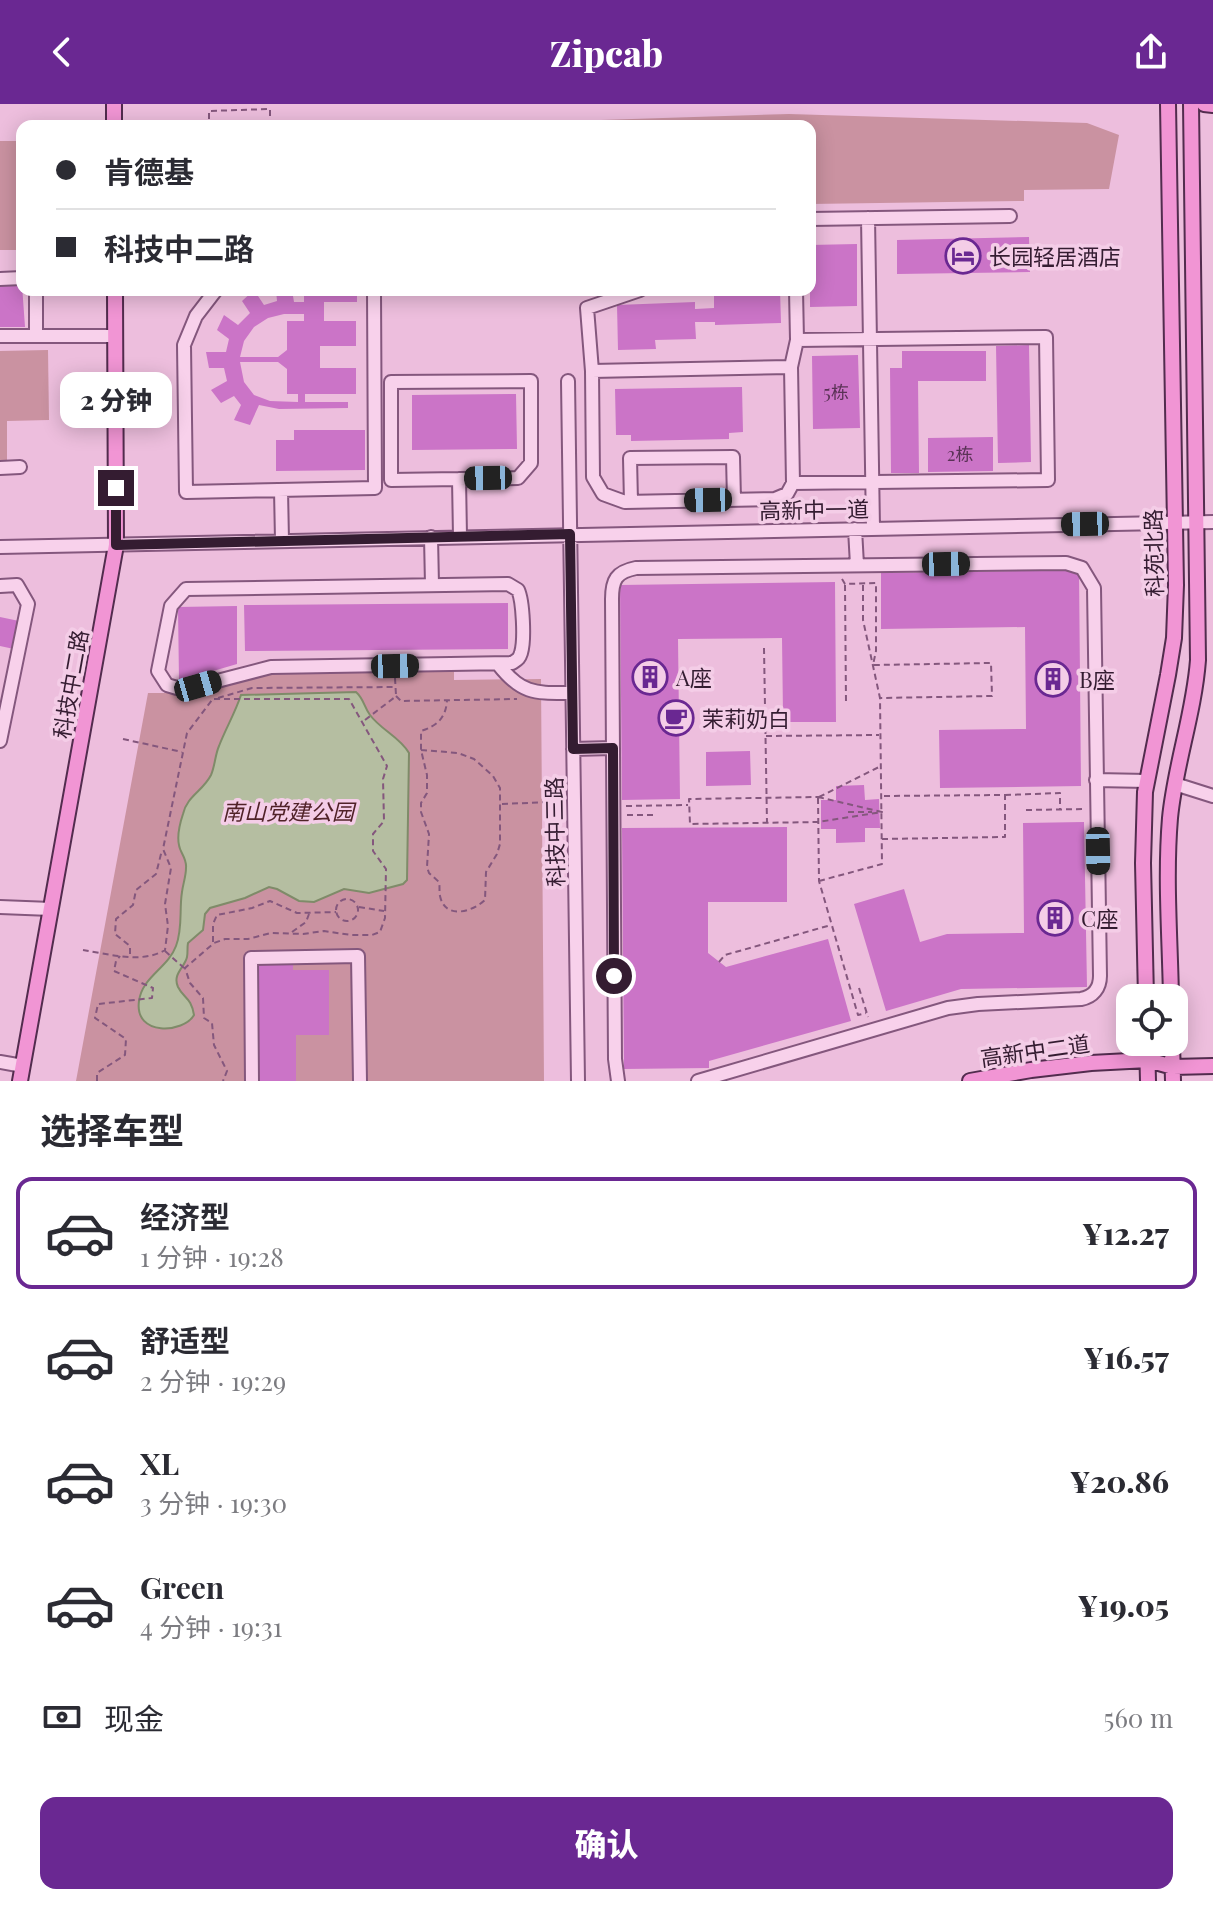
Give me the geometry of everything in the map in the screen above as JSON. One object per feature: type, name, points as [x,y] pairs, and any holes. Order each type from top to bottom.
[{"type":"main road","name":"科苑北路","points":[[1146,984],[1143,824],[1147,781],[1174,638],[1168,104]]},
{"type":"main road","name":"科苑北路","points":[[1171,984],[1169,846],[1175,784],[1196,692],[1198,660],[1191,104]]},
{"type":"main road","points":[[1204,104],[1213,105]]},
{"type":"main road","name":"科技中二路","points":[[21,1074],[116,545],[115,296]]},
{"type":"main road","points":[[1148,1056],[1149,1081],[1213,1066]]},
{"type":"main road","name":"高新中二道","points":[[970,1081],[1031,1070],[1148,1060],[1173,1074]]},
{"type":"street","points":[[816,219],[1010,216]]},
{"type":"street","points":[[868,218],[873,528]]},
{"type":"street","points":[[36,296],[36,336]]},
{"type":"street","points":[[211,296],[196,316],[184,345],[186,492],[375,488],[374,296]]},
{"type":"street","points":[[622,296],[587,308],[595,484],[609,498],[631,502],[781,498],[787,494],[793,483],[791,367],[797,340],[796,296]]},
{"type":"street","points":[[0,336],[116,336]]},
{"type":"street","points":[[793,483],[1048,480],[1046,337],[797,340]]},
{"type":"street","points":[[592,371],[791,367]]},
{"type":"street","points":[[531,381],[531,463],[518,478],[459,479],[391,480],[391,382],[531,381]]},
{"type":"street","name":"科技中三路","points":[[568,381],[578,1081]]},
{"type":"street","points":[[631,502],[630,458],[733,457],[734,500]]},
{"type":"street","points":[[0,468],[20,467]]},
{"type":"street","points":[[459,479],[460,536]]},
{"type":"street","points":[[281,490],[282,540]]},
{"type":"street","name":"高新中一道","points":[[0,547],[1213,522]]},
{"type":"street","points":[[855,529],[857,565]]},
{"type":"street","points":[[431,537],[432,585]]},
{"type":"street","points":[[618,1081],[615,1059],[612,588],[619,573],[636,568],[857,565],[1066,563],[1082,568],[1094,588],[1100,976],[1094,993],[1081,999],[962,1005],[871,1030],[736,1076],[698,1081]]},
{"type":"street","points":[[502,583],[518,590],[521,601],[521,654],[512,663],[498,664],[271,667],[184,688],[167,685],[158,671],[171,606],[186,589],[432,585],[502,583]]},
{"type":"street","points":[[0,586],[17,585],[28,604],[0,741]]},
{"type":"street","points":[[0,661],[14,663]]},
{"type":"street","points":[[498,664],[514,682],[529,692],[572,693]]},
{"type":"street","points":[[573,749],[613,748]]},
{"type":"street","points":[[1096,780],[1147,781]]},
{"type":"street","points":[[1175,784],[1213,796]]},
{"type":"street","points":[[0,907],[51,909]]},
{"type":"street","points":[[252,1081],[251,958],[358,956],[360,1081]]},
{"type":"street","points":[[0,1062],[21,1074]]},
{"type":"path","points":[[249,104],[249,109]]},
{"type":"path","points":[[209,119],[209,111],[249,109],[270,109],[270,117]]},
{"type":"path","points":[[819,881],[882,864],[880,698],[863,620],[863,583]]},
{"type":"path","points":[[873,665],[876,651],[876,583]]},
{"type":"path","points":[[845,584],[846,703]]},
{"type":"path","points":[[764,648],[767,823]]},
{"type":"path","points":[[873,665],[991,663],[992,696],[880,698]]},
{"type":"path","points":[[395,666],[396,696],[401,701],[519,699]]},
{"type":"path","points":[[130,956],[130,946],[115,934],[116,919],[133,905],[136,890],[156,874],[187,733],[209,701],[252,688],[396,687]]},
{"type":"path","points":[[363,721],[396,696]]},
{"type":"path","points":[[214,699],[348,699],[387,766],[383,779],[384,821],[373,834],[373,851],[386,869],[386,897]]},
{"type":"path","points":[[421,750],[458,753],[474,759],[498,782],[501,804],[499,848],[486,872],[485,900],[471,911],[450,910],[441,899],[439,882],[427,870],[429,832],[421,801],[427,795],[427,775],[421,750],[421,731],[440,721],[447,708],[447,700]]},
{"type":"path","points":[[766,736],[880,735]]},
{"type":"path","points":[[123,739],[183,753]]},
{"type":"path","points":[[818,797],[881,766]]},
{"type":"path","points":[[881,796],[1060,793],[1060,809]]},
{"type":"path","points":[[882,839],[1005,837],[1005,795]]},
{"type":"path","points":[[818,797],[819,881],[858,1015],[866,1013]]},
{"type":"path","points":[[818,797],[882,812],[818,822],[690,824],[689,799],[818,797]]},
{"type":"path","points":[[501,804],[549,802]]},
{"type":"path","points":[[626,806],[689,805]]},
{"type":"path","points":[[1026,810],[1097,809]]},
{"type":"path","points":[[848,812],[882,812]]},
{"type":"path","points":[[614,815],[653,815]]},
{"type":"path","points":[[163,849],[171,868],[165,904],[168,926],[165,950]]},
{"type":"path","points":[[358,907],[357,916],[348,921],[339,918],[336,912],[337,905],[345,900],[351,900],[358,907],[386,911]]},
{"type":"path","points":[[214,943],[214,919],[221,913],[252,908],[270,901],[297,913],[336,912]]},
{"type":"path","points":[[290,934],[306,922],[310,913]]},
{"type":"path","points":[[719,962],[725,955],[832,925]]},
{"type":"path","points":[[83,950],[150,956],[165,950]]},
{"type":"path","points":[[165,950],[184,967]]},
{"type":"path","points":[[97,1081],[97,1073],[125,1055],[126,1039],[95,1018],[98,1004],[152,998],[153,988],[114,971],[121,955]]},
{"type":"path","points":[[859,988],[871,1030]]},
{"type":"green space","points":[[789,114],[1087,123],[1119,135],[1109,189],[1024,190],[1024,201],[816,204],[816,120],[601,120]]},
{"type":"green space","points":[[0,141],[16,141],[16,250],[0,250]]},
{"type":"green space","points":[[48,350],[49,420],[7,421],[7,461],[0,461],[0,351]]},
{"type":"green space","name":"南山党建公园","points":[[454,671],[454,680],[541,679],[544,1081],[76,1081],[148,693],[188,693],[267,673]]},
{"type":"shaded area","points":[[356,692],[374,720],[401,742],[409,753],[407,880],[403,884],[369,893],[344,889],[314,902],[299,901],[269,887],[210,908],[205,914],[203,930],[188,943],[186,961],[177,978],[178,987],[189,1001],[194,1015],[189,1021],[171,1028],[152,1026],[144,1021],[140,1013],[141,993],[172,954],[178,939],[186,868],[178,841],[181,821],[188,803],[211,775],[218,749],[241,695]]},
{"type":"building","name":"长园轻居酒店","points":[[1029,237],[1030,272],[897,274],[897,240]]},
{"type":"building","points":[[857,244],[857,306],[810,307],[810,296],[816,296],[816,245]]},
{"type":"building","points":[[16,285],[16,296],[23,296],[25,327],[0,327],[0,286]]},
{"type":"building","points":[[247,296],[258,296],[264,305],[277,301],[277,296],[293,296],[294,302],[304,302],[304,296],[357,296],[357,302],[324,302],[324,321],[356,321],[356,346],[320,346],[320,368],[356,368],[356,394],[305,394],[305,402],[348,402],[348,408],[279,409],[259,405],[250,425],[234,420],[241,405],[234,396],[221,403],[211,390],[227,381],[224,368],[209,368],[206,352],[226,352],[229,339],[217,330],[224,315],[238,325],[250,313],[242,301]],"holes":[[[304,314],[304,321],[287,321],[287,350],[278,357],[240,357],[244,341],[254,327],[268,318]],[[240,362],[278,362],[287,369],[287,394],[298,394],[298,402],[270,401],[254,395],[244,382]]]},
{"type":"building","points":[[714,296],[780,296],[781,323],[715,325],[715,322],[695,322],[696,339],[655,340],[656,349],[618,350],[617,305],[695,302],[695,309],[714,308]]},
{"type":"building","points":[[1029,345],[1031,462],[998,463],[996,346]]},
{"type":"building","points":[[902,351],[986,351],[986,381],[918,381],[919,473],[891,473],[890,368],[902,368]]},
{"type":"building","points":[[858,355],[860,428],[813,429],[812,356]]},
{"type":"building","points":[[742,387],[743,432],[729,433],[729,439],[631,441],[631,435],[616,435],[615,389]]},
{"type":"building","points":[[516,394],[517,449],[412,450],[412,395]]},
{"type":"building","points":[[294,430],[365,430],[365,470],[276,471],[276,440],[294,440]]},
{"type":"building","points":[[993,437],[993,471],[928,472],[928,438]]},
{"type":"building","name":"B座","points":[[1079,570],[1081,786],[940,788],[939,730],[1026,729],[1025,627],[881,629],[881,573]]},
{"type":"building","name":"A座","points":[[835,582],[836,722],[790,722],[783,715],[782,638],[678,639],[680,799],[622,800],[620,585]]},
{"type":"building","points":[[508,603],[508,649],[245,651],[244,605]]},
{"type":"building","points":[[237,606],[237,664],[179,681],[178,607]]},
{"type":"building","points":[[0,617],[19,621],[14,649],[0,646]]},
{"type":"building","points":[[750,751],[751,785],[706,786],[706,752]]},
{"type":"building","points":[[864,785],[865,800],[879,799],[880,828],[865,828],[865,842],[836,843],[836,829],[821,829],[821,800],[836,800],[836,786]]},
{"type":"building","name":"C座","points":[[1084,822],[1087,987],[961,989],[886,1011],[854,904],[904,889],[920,942],[947,934],[1024,933],[1023,823]]},
{"type":"building","points":[[787,827],[787,902],[708,902],[708,953],[726,967],[828,939],[851,1021],[709,1061],[709,1068],[624,1069],[622,828]]},
{"type":"building","points":[[255,962],[293,962],[293,970],[329,970],[329,1035],[296,1035],[296,1081],[256,1081]]},
{"type":"place","name":"长园轻居酒店","points":[[963,256]]},
{"type":"place","name":"A座","points":[[650,677]]},
{"type":"place","name":"B座","points":[[1053,679]]},
{"type":"place","name":"茉莉奶白","points":[[676,718]]},
{"type":"place","name":"C座","points":[[1055,918]]},
{"type":"route","points":[[116,488],[116,545],[570,534],[573,749],[613,748],[614,976]]}]
